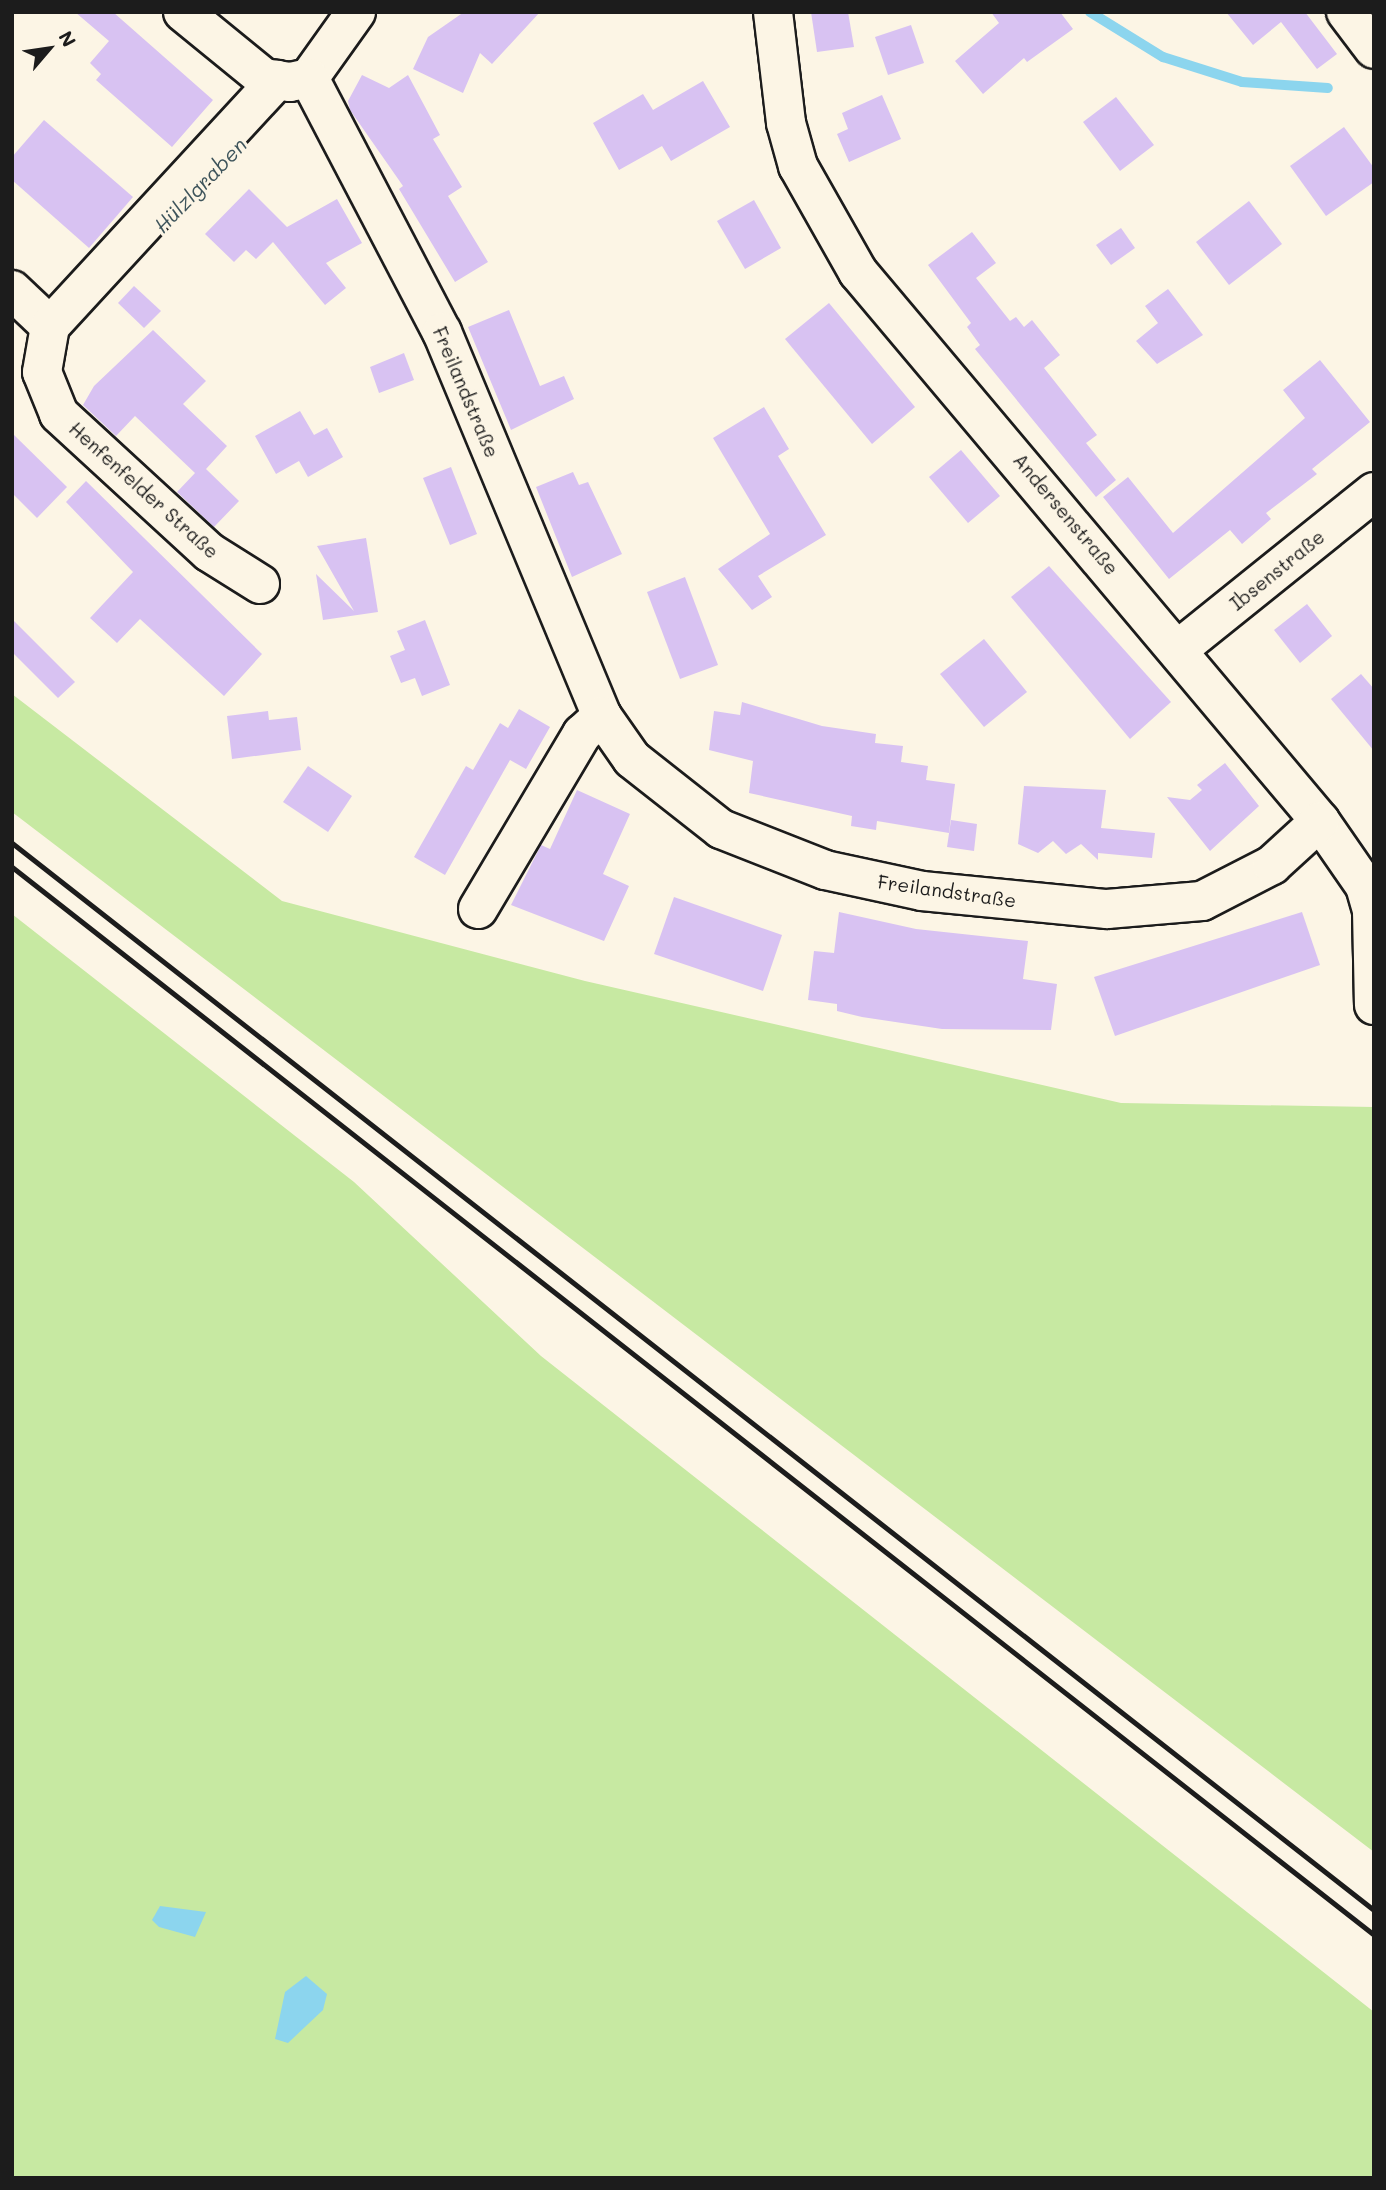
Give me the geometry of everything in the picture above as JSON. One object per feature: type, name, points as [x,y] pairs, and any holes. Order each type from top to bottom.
[{"type":"street","points":[[183,12],[264,78],[293,79]]},
{"type":"street","points":[[12,290],[50,326],[356,12]]},
{"type":"street","name":"Andersenstraße","points":[[773,12],[786,123],[798,166],[858,272],[1180,648],[1320,821],[1365,886],[1372,911],[1372,1004]]},
{"type":"street","points":[[1346,12],[1374,49]]},
{"type":"street","name":"Freilandstraße","points":[[293,79],[442,332],[602,716],[632,759],[721,829],[825,870],[922,891],[1107,909],[1202,901],[1272,865],[1320,821]]},
{"type":"street","name":"Henfenfelder Straße","points":[[50,326],[42,372],[60,414],[209,552],[260,584]]},
{"type":"street","name":"Ibsenstraße","points":[[1180,648],[1374,492]]},
{"type":"street","points":[[478,909],[582,734],[602,716]]},
{"type":"green space","points":[[12,694],[282,901],[585,981],[1121,1103],[1374,1107],[1374,1852],[12,812]]},
{"type":"green space","points":[[12,914],[354,1182],[541,1356],[1374,2012],[1374,2178],[12,2178]]},
{"type":"water","points":[[160,1906],[206,1912],[195,1937],[159,1927],[152,1920]]},
{"type":"water","points":[[306,1976],[327,1994],[323,2010],[288,2043],[275,2039],[285,1992]]},
{"type":"building","points":[[75,12],[113,12],[213,100],[172,147],[96,80],[101,74],[90,63],[109,41]]},
{"type":"building","points":[[464,12],[540,12],[492,64],[480,53],[463,93],[413,69],[428,37]]},
{"type":"building","points":[[811,12],[848,12],[854,47],[817,52]]},
{"type":"building","points":[[991,12],[1060,12],[1073,29],[1027,62],[1024,58],[983,94],[955,61],[999,23]]},
{"type":"building","points":[[1226,12],[1305,12],[1337,54],[1317,69],[1281,22],[1253,45]]},
{"type":"building","points":[[911,25],[924,63],[888,75],[875,37]]},
{"type":"building","points":[[362,75],[389,88],[408,75],[440,135],[433,139],[462,187],[448,196],[488,262],[455,282],[399,189],[403,186],[350,110],[348,101]]},
{"type":"building","points":[[703,81],[730,127],[671,161],[662,146],[619,170],[593,123],[643,94],[653,110]]},
{"type":"building","points":[[882,95],[901,139],[849,162],[837,134],[848,129],[842,113]]},
{"type":"building","points":[[1116,97],[1154,145],[1120,171],[1083,122]]},
{"type":"building","points":[[44,120],[133,197],[89,248],[12,180],[12,157]]},
{"type":"building","points":[[1344,127],[1374,168],[1374,182],[1326,216],[1290,166]]},
{"type":"building","points":[[249,189],[287,227],[337,199],[362,243],[326,263],[346,288],[325,305],[273,242],[256,259],[246,250],[234,262],[205,234]]},
{"type":"building","points":[[754,200],[781,248],[745,269],[717,221]]},
{"type":"building","points":[[1249,201],[1282,244],[1229,285],[1196,242]]},
{"type":"building","points":[[1121,228],[1135,248],[1111,265],[1096,245]]},
{"type":"building","points":[[972,232],[996,263],[976,278],[1010,321],[1016,317],[1024,327],[1032,320],[1060,355],[1044,368],[1097,435],[1086,443],[1116,480],[1096,497],[975,349],[980,345],[967,327],[971,323],[928,265]]},
{"type":"building","points":[[134,286],[161,311],[144,328],[118,303]]},
{"type":"building","points":[[1168,289],[1203,335],[1157,364],[1136,341],[1158,323],[1145,306]]},
{"type":"building","points":[[829,303],[915,407],[872,444],[785,339]]},
{"type":"building","points":[[509,310],[540,386],[564,376],[574,399],[511,430],[468,327]]},
{"type":"building","points":[[153,330],[206,381],[183,404],[227,446],[206,469],[239,501],[214,527],[177,492],[195,473],[135,416],[116,436],[83,405],[94,386]]},
{"type":"building","points":[[404,353],[414,380],[379,393],[370,367]]},
{"type":"building","points":[[1320,360],[1370,422],[1312,469],[1317,474],[1266,513],[1271,519],[1242,544],[1230,530],[1169,579],[1103,497],[1128,477],[1173,533],[1305,418],[1283,390]]},
{"type":"building","points":[[764,407],[789,449],[778,456],[826,535],[758,576],[772,597],[752,610],[718,569],[770,534],[713,438]]},
{"type":"building","points":[[300,411],[314,435],[327,428],[343,457],[308,477],[299,461],[276,474],[255,436]]},
{"type":"building","points":[[12,433],[67,487],[37,518],[12,493]]},
{"type":"building","points":[[961,450],[1000,496],[968,523],[929,477]]},
{"type":"building","points":[[451,467],[477,534],[450,545],[423,478]]},
{"type":"building","points":[[573,472],[579,485],[588,482],[622,554],[572,577],[536,487]]},
{"type":"building","points":[[86,481],[262,654],[224,696],[140,619],[117,643],[90,618],[133,572],[66,502]]},
{"type":"building","points":[[366,538],[378,612],[323,620],[316,574],[354,611],[317,546]]},
{"type":"building","points":[[1049,566],[1171,702],[1130,739],[1011,597]]},
{"type":"building","points":[[685,577],[718,665],[680,679],[647,592]]},
{"type":"building","points":[[1307,604],[1332,636],[1300,663],[1274,630]]},
{"type":"building","points":[[12,619],[75,682],[58,698],[12,652]]},
{"type":"building","points":[[425,620],[450,685],[422,696],[415,678],[401,683],[390,656],[405,650],[397,631]]},
{"type":"building","points":[[984,639],[1027,692],[984,727],[940,674]]},
{"type":"building","points":[[1361,674],[1374,689],[1374,751],[1331,699]]},
{"type":"building","points":[[742,702],[822,726],[876,734],[875,743],[903,746],[901,762],[928,766],[926,780],[955,784],[949,833],[877,821],[876,830],[851,826],[852,816],[749,793],[753,761],[709,750],[714,711],[740,715]]},
{"type":"building","points":[[519,709],[550,727],[526,769],[510,760],[445,875],[414,857],[466,766],[473,770],[500,723],[508,728]]},
{"type":"building","points":[[268,711],[269,720],[297,717],[301,750],[232,759],[227,716]]},
{"type":"building","points":[[1225,763],[1259,806],[1210,851],[1167,797],[1190,800],[1202,790],[1197,785]]},
{"type":"building","points":[[308,766],[352,796],[328,832],[283,802]]},
{"type":"building","points":[[1024,786],[1106,790],[1101,828],[1155,833],[1152,858],[1098,853],[1098,860],[1081,844],[1066,854],[1053,841],[1038,853],[1018,844]]},
{"type":"building","points":[[577,790],[630,814],[603,874],[629,886],[604,941],[511,905],[541,845],[550,849]]},
{"type":"building","points":[[951,820],[977,824],[974,851],[947,847]]},
{"type":"building","points":[[674,897],[782,935],[763,991],[654,954]]},
{"type":"building","points":[[839,912],[916,929],[1028,941],[1023,979],[1057,984],[1051,1030],[942,1029],[862,1017],[837,1011],[837,1004],[808,1000],[814,951],[834,953]]},
{"type":"building","points":[[1302,912],[1320,965],[1115,1036],[1094,977]]},
{"type":"waterway","name":"Hülzlgraben","points":[[1090,12],[1163,57],[1242,82],[1328,88]]},
{"type":"railway","points":[[12,843],[1374,1910]]},
{"type":"railway","points":[[12,867],[1374,1935]]}]
